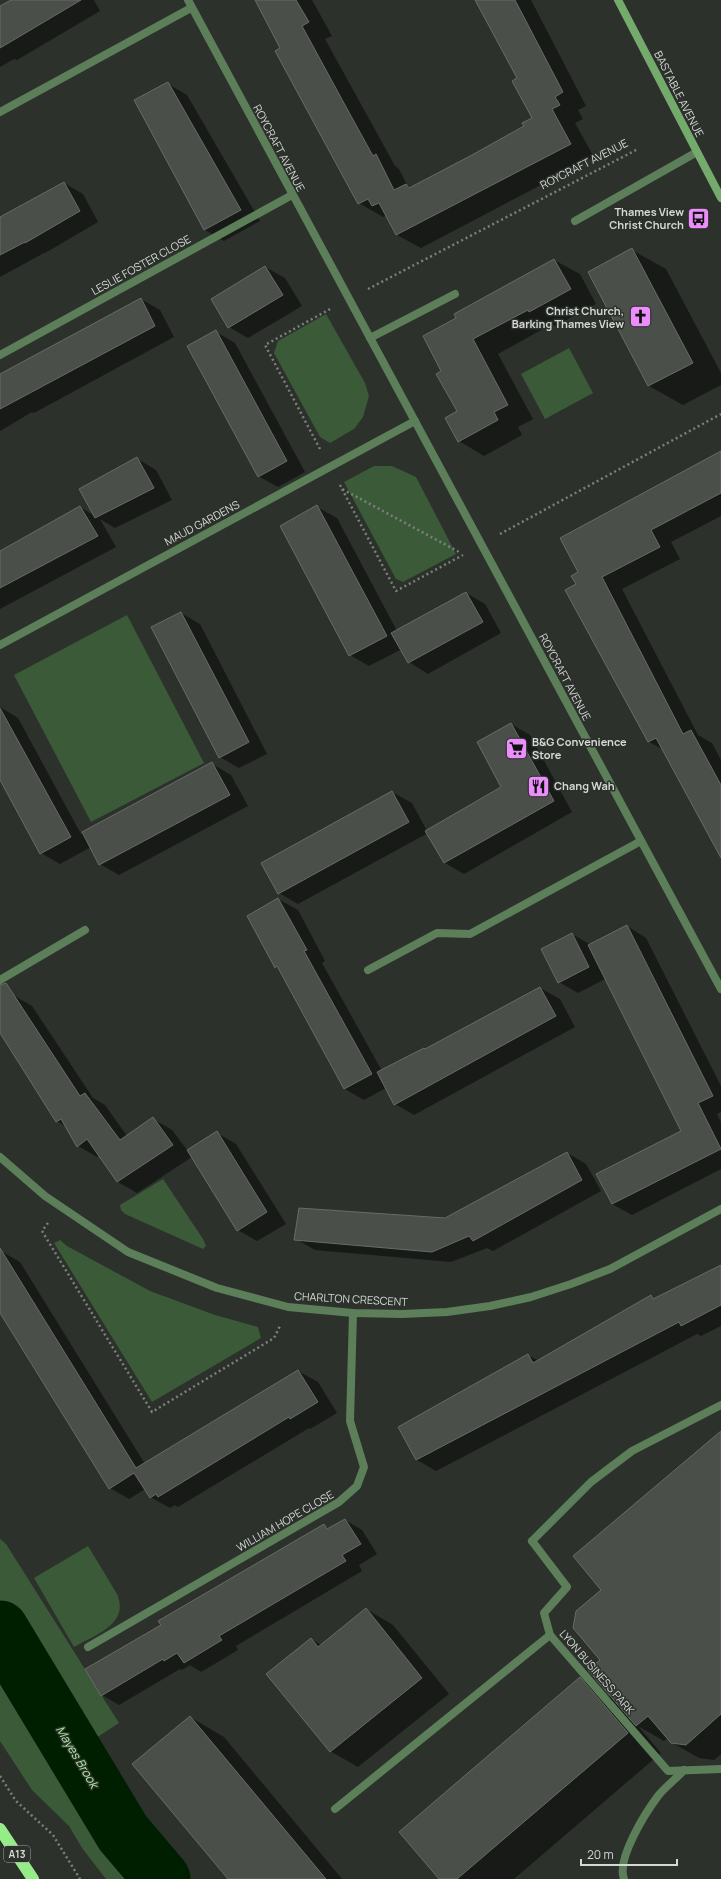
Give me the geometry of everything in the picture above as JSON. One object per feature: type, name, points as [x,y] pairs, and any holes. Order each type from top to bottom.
[{"type":"highway","name":"A13","points":[[0,1829],[33,1879]]},
{"type":"street","name":"BASTABLE AVENUE","points":[[620,0],[721,198]]},
{"type":"street","name":"ROYCRAFT AVENUE","points":[[0,112],[190,4],[721,989]]},
{"type":"street","points":[[575,222],[697,152]]},
{"type":"street","name":"LESLIE FOSTER CLOSE","points":[[0,355],[292,195]]},
{"type":"street","points":[[370,338],[455,294]]},
{"type":"street","name":"MAUD GARDENS","points":[[0,645],[415,421]]},
{"type":"street","points":[[368,970],[437,934],[470,934],[641,840]]},
{"type":"street","points":[[0,980],[85,930]]},
{"type":"street","name":"CHARLTON CRESCENT","points":[[0,1157],[45,1196],[128,1252],[217,1288],[288,1307],[353,1312],[402,1314],[447,1312],[490,1306],[531,1297],[610,1269],[721,1209]]},
{"type":"street","name":"WILLIAM HOPE CLOSE","points":[[88,1647],[339,1502],[356,1486],[364,1467],[350,1421],[353,1312]]},
{"type":"street","name":"LYON BUSINESS PARK","points":[[721,1405],[632,1451],[591,1482],[532,1541],[567,1587],[544,1613],[550,1635],[668,1771],[721,1769]]},
{"type":"street","points":[[335,1809],[550,1635]]},
{"type":"street","points":[[624,1879],[622,1865],[629,1844],[658,1795],[684,1770]]},
{"type":"path","name":"ROYCRAFT AVENUE","points":[[348,299],[638,149]]},
{"type":"path","points":[[342,489],[464,554],[396,591],[265,345],[348,299]]},
{"type":"path","points":[[481,544],[721,414]]},
{"type":"path","points":[[59,1206],[42,1231],[152,1412],[274,1338],[288,1307]]},
{"type":"path","points":[[0,1776],[16,1801],[54,1835],[80,1879]]},
{"type":"green space","points":[[326,314],[365,383],[369,396],[363,417],[354,429],[330,443],[320,437],[274,353],[278,341]]},
{"type":"green space","points":[[569,348],[593,393],[545,419],[521,374]]},
{"type":"green space","points":[[374,466],[392,466],[416,477],[456,554],[403,582],[396,579],[344,482]]},
{"type":"green space","points":[[127,615],[204,763],[91,822],[14,675]]},
{"type":"green space","points":[[163,1179],[203,1239],[206,1246],[203,1249],[125,1214],[121,1210],[120,1205]]},
{"type":"green space","points":[[60,1240],[67,1246],[150,1291],[215,1315],[258,1327],[261,1338],[152,1402],[54,1243]]},
{"type":"green space","points":[[0,1539],[6,1544],[119,1723],[96,1738],[163,1845],[191,1879],[106,1879],[82,1848],[69,1826],[32,1790],[0,1741]]},
{"type":"green space","points":[[88,1546],[117,1594],[120,1604],[119,1613],[115,1621],[108,1627],[74,1647],[34,1578]]},
{"type":"building","points":[[11,0],[81,0],[0,48],[0,6]]},
{"type":"building","points":[[255,0],[296,0],[309,22],[302,26],[373,156],[376,154],[394,190],[406,184],[409,188],[524,126],[522,123],[532,118],[512,81],[517,78],[475,0],[515,0],[563,92],[555,97],[560,105],[552,109],[571,144],[396,235],[379,203],[372,206],[368,199],[358,204],[275,51],[280,48]]},
{"type":"building","points":[[168,82],[241,210],[204,230],[134,100]]},
{"type":"building","points":[[64,182],[80,211],[25,243],[0,255],[0,217]]},
{"type":"building","name":"Christ Church, Barking Thames View","points":[[632,248],[693,363],[648,386],[588,272]]},
{"type":"building","points":[[554,259],[571,289],[529,312],[528,310],[473,339],[508,405],[494,412],[498,420],[458,442],[445,418],[457,411],[436,374],[441,371],[423,336],[456,318],[454,314]]},
{"type":"building","points":[[265,266],[283,295],[228,328],[211,299]]},
{"type":"building","points":[[141,298],[155,326],[0,409],[0,374]]},
{"type":"building","points":[[216,330],[287,461],[258,477],[187,346]]},
{"type":"building","points":[[721,451],[721,493],[651,530],[660,547],[602,577],[683,734],[691,730],[721,785],[721,858],[656,738],[648,742],[565,590],[576,584],[571,576],[578,572],[560,538]]},
{"type":"building","points":[[137,457],[154,488],[95,518],[79,489]]},
{"type":"building","points":[[317,505],[387,636],[349,656],[280,526]]},
{"type":"building","points":[[80,506],[98,536],[0,588],[0,551]]},
{"type":"building","points":[[466,592],[483,622],[408,663],[391,633]]},
{"type":"building","points":[[181,612],[249,742],[219,758],[151,627]]},
{"type":"building","points":[[0,708],[71,837],[40,854],[0,780]]},
{"type":"building","points":[[511,723],[554,801],[444,863],[425,831],[501,787],[477,742]]},
{"type":"building","points":[[212,762],[230,795],[99,865],[82,832]]},
{"type":"building","points":[[392,791],[409,822],[278,894],[261,863]]},
{"type":"building","points":[[278,898],[307,950],[304,951],[372,1074],[344,1089],[277,966],[275,968],[247,916]]},
{"type":"building","points":[[627,925],[713,1096],[698,1103],[721,1149],[612,1204],[596,1174],[681,1131],[588,945]]},
{"type":"building","points":[[572,933],[589,967],[558,983],[541,949]]},
{"type":"building","points":[[6,983],[80,1096],[85,1093],[120,1140],[153,1117],[173,1145],[117,1182],[87,1139],[77,1147],[61,1119],[56,1122],[0,1033],[0,985]]},
{"type":"building","points":[[540,987],[556,1016],[394,1105],[377,1072],[424,1048],[425,1049]]},
{"type":"building","points":[[217,1131],[267,1212],[237,1231],[187,1150]]},
{"type":"building","points":[[567,1152],[582,1180],[473,1241],[469,1236],[432,1252],[294,1240],[299,1208],[445,1218]]},
{"type":"building","points":[[0,1248],[136,1468],[298,1370],[318,1402],[290,1419],[289,1417],[158,1497],[156,1494],[150,1498],[134,1473],[109,1489],[0,1313]]},
{"type":"building","points":[[721,1265],[721,1305],[681,1326],[679,1322],[416,1460],[398,1427],[528,1354],[533,1363],[651,1295],[653,1299]]},
{"type":"building","points":[[721,1431],[721,1714],[686,1745],[671,1743],[648,1716],[636,1726],[588,1670],[600,1660],[573,1628],[576,1611],[601,1590],[573,1556]]},
{"type":"building","points":[[345,1519],[361,1544],[342,1555],[346,1561],[219,1636],[222,1640],[184,1663],[177,1653],[164,1661],[163,1659],[101,1696],[85,1669],[161,1625],[158,1621],[324,1524],[327,1529]]},
{"type":"building","points":[[366,1608],[422,1678],[330,1752],[266,1674],[311,1638],[318,1647]]},
{"type":"building","points":[[580,1677],[628,1733],[457,1879],[439,1879],[399,1832]]},
{"type":"building","points":[[190,1716],[326,1879],[228,1879],[132,1764]]},
{"type":"waterway","name":"Mayes Brook","points":[[0,1629],[123,1833],[162,1879]]},
{"type":"place","name":"Thames View Christ Church","points":[[699,218]]},
{"type":"place","name":"Christ Church, Barking Thames View","points":[[640,317]]},
{"type":"place","name":"B&G Convenience Store","points":[[516,748]]},
{"type":"place","name":"Chang Wah","points":[[539,786]]}]
